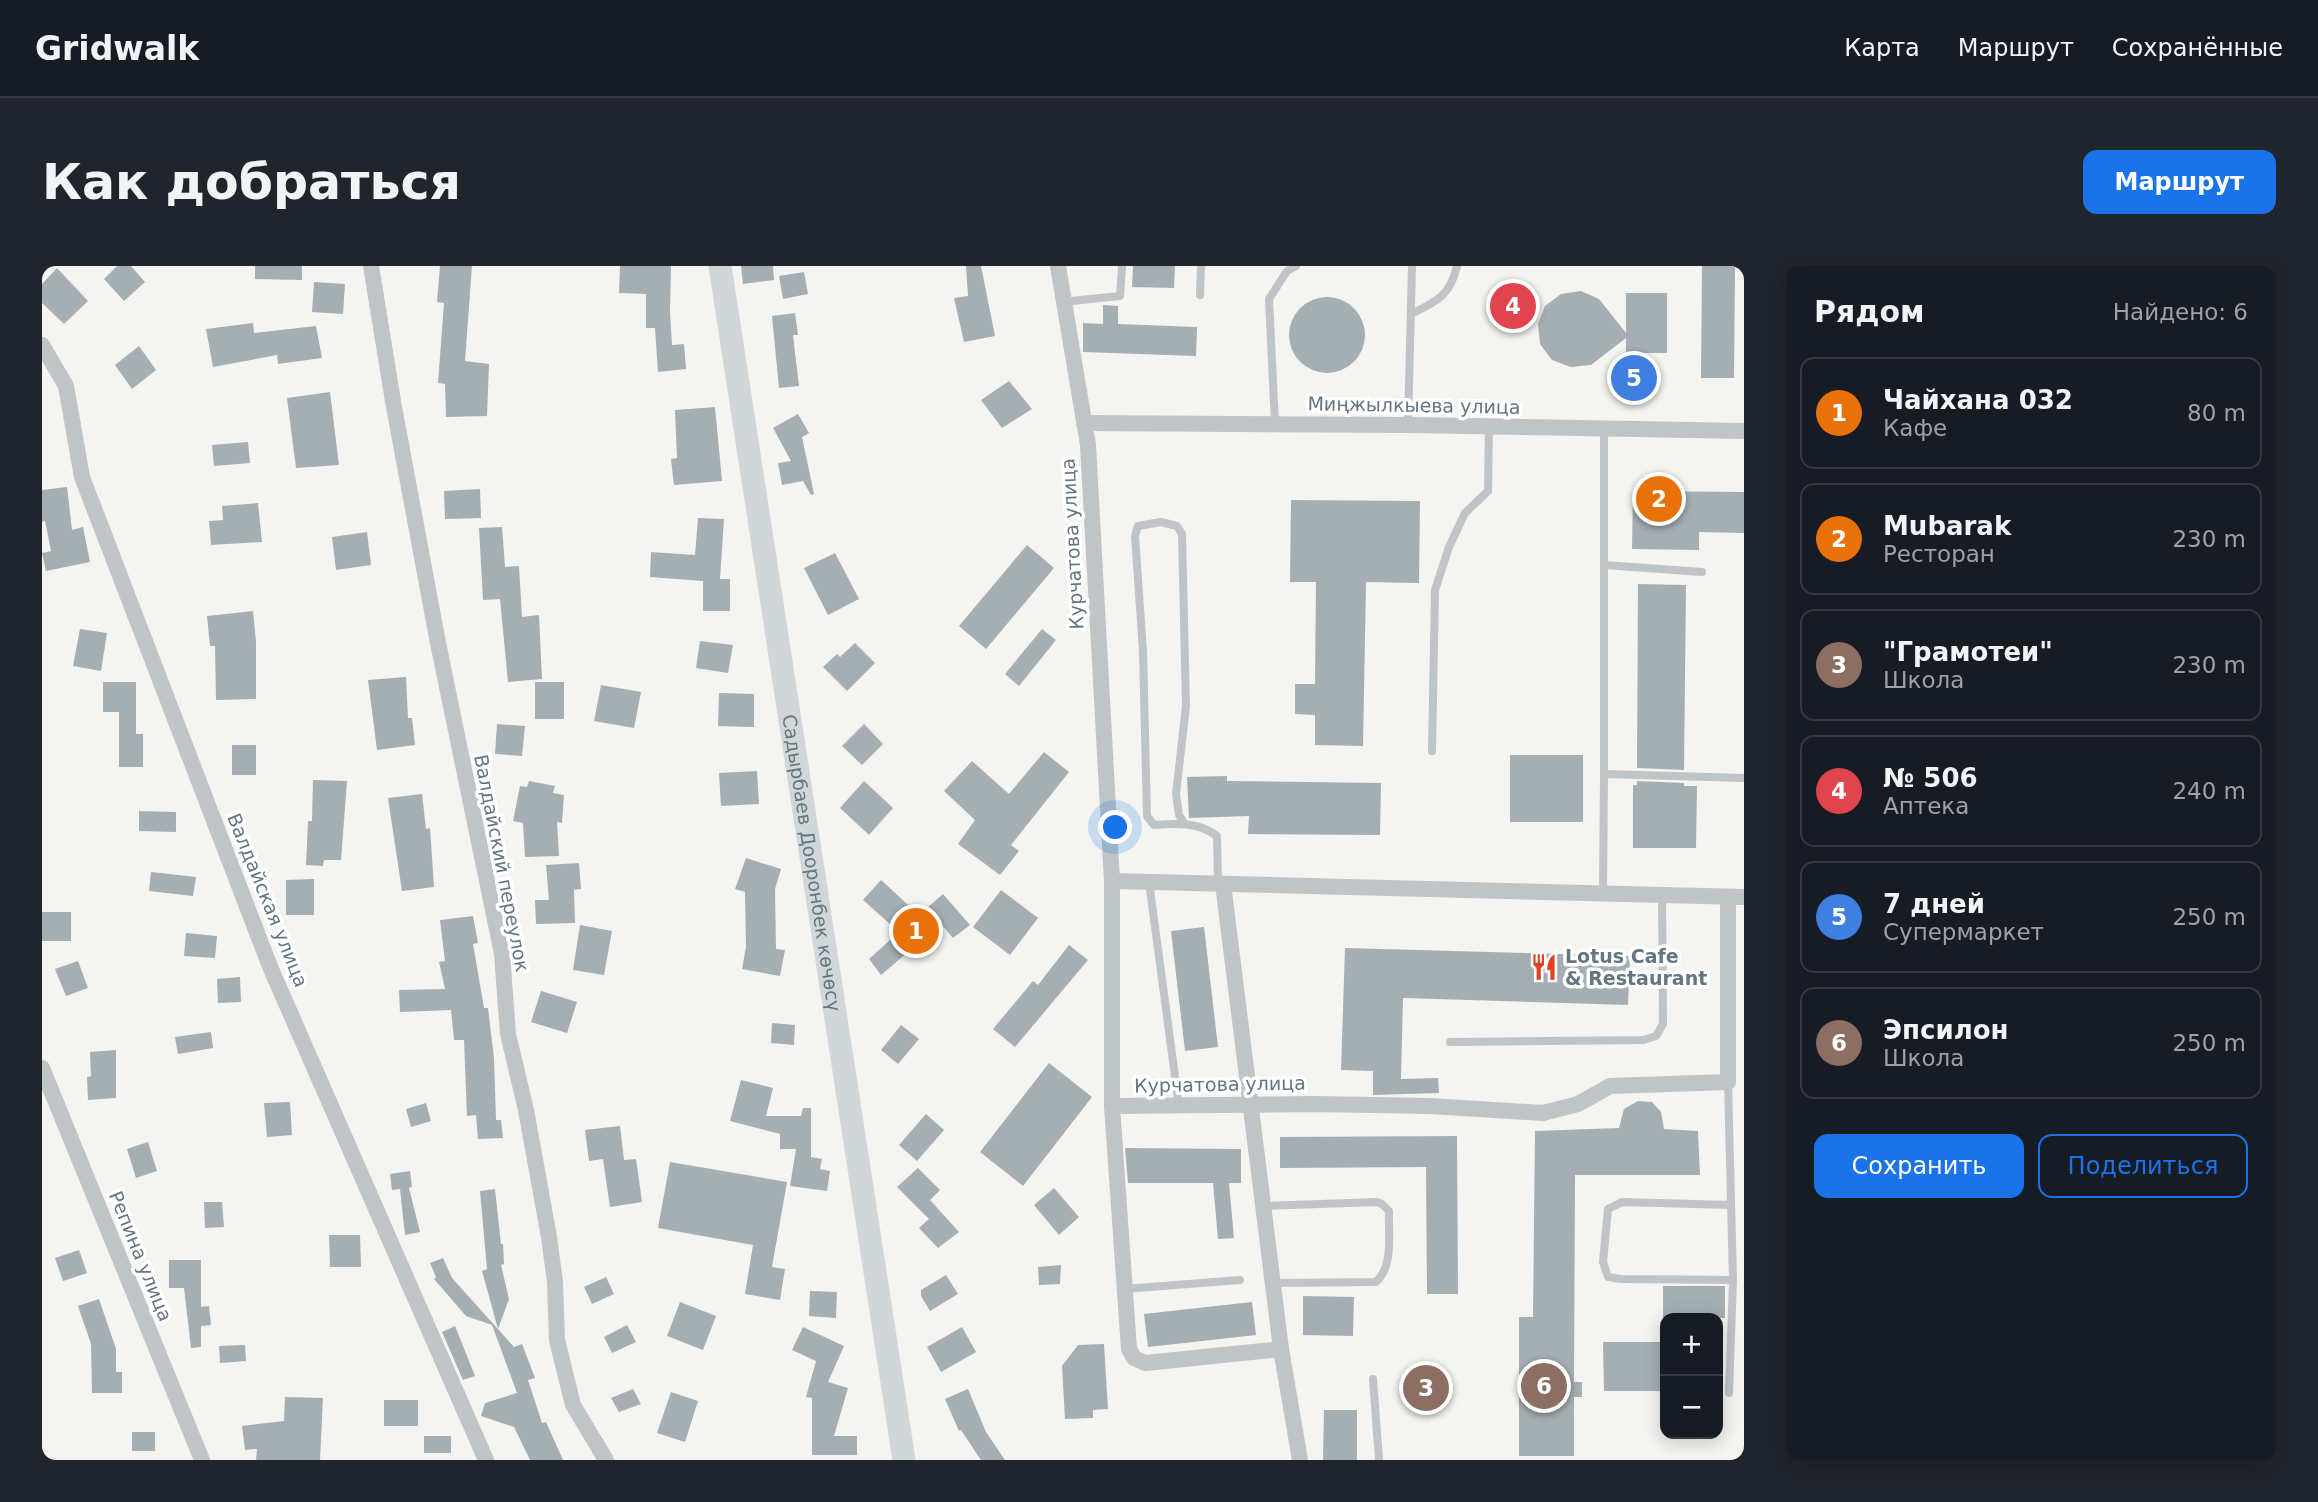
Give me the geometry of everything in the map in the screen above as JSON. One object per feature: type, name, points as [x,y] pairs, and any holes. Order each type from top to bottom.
[{"type":"main road","name":"Садырбаев Дооронбек көчөсү","points":[[720,266],[904,1460]]},
{"type":"street","name":"Валдайский переулок","points":[[371,266],[438,643],[502,954],[508,1034],[526,1110],[549,1237],[558,1340],[573,1405],[606,1460]]},
{"type":"street","name":"Курчатова улица","points":[[1058,266],[1088,444],[1112,881],[1112,1106],[1250,1103],[1430,1106],[1543,1114],[1578,1104],[1611,1086],[1728,1082]]},
{"type":"street","name":"Валдайская улица","points":[[42,345],[66,386],[82,477],[271,969],[486,1460]]},
{"type":"street","name":"Миңжылкыева улица","points":[[1084,423],[1744,431]]},
{"type":"street","points":[[1112,881],[1736,897],[1728,1082]]},
{"type":"street","points":[[1221,884],[1281,1349],[1300,1460]]},
{"type":"street","name":"Репина улица","points":[[42,1068],[202,1460]]},
{"type":"street","points":[[1112,1106],[1129,1349],[1134,1358],[1145,1363],[1281,1349]]},
{"type":"lane","points":[[1062,302],[1119,296],[1122,266]]},
{"type":"lane","points":[[1200,295],[1201,266]]},
{"type":"lane","points":[[1276,424],[1269,299],[1287,271],[1296,266]]},
{"type":"lane","points":[[1408,425],[1412,266]]},
{"type":"lane","points":[[1411,314],[1438,301],[1452,285],[1457,266]]},
{"type":"lane","points":[[1432,751],[1435,590],[1449,547],[1465,513],[1488,491],[1489,426]]},
{"type":"lane","points":[[1603,893],[1604,428]]},
{"type":"lane","points":[[1184,823],[1179,815],[1176,794],[1186,706],[1182,534],[1177,526],[1161,523],[1138,526],[1135,536],[1143,651],[1147,816],[1154,825],[1184,823],[1208,830],[1217,836],[1221,884]]},
{"type":"lane","points":[[1604,565],[1702,572]]},
{"type":"lane","points":[[1604,774],[1744,778]]},
{"type":"lane","points":[[1149,882],[1179,1105]]},
{"type":"lane","points":[[1450,1042],[1644,1041],[1656,1036],[1663,1024],[1662,895]]},
{"type":"lane","points":[[1728,1082],[1733,1280],[1729,1393]]},
{"type":"lane","points":[[1264,1206],[1377,1202],[1389,1211],[1387,1265],[1383,1276],[1376,1282],[1273,1283]]},
{"type":"lane","points":[[1731,1205],[1622,1202],[1608,1209],[1603,1262],[1608,1277],[1621,1279],[1733,1280]]},
{"type":"lane","points":[[1124,1289],[1240,1280]]},
{"type":"lane","points":[[1373,1379],[1378,1460]]},
{"type":"building","points":[[117,266],[131,266],[145,282],[124,301],[104,279]]},
{"type":"building","points":[[255,266],[302,266],[302,280],[255,279]]},
{"type":"building","points":[[440,266],[472,266],[465,361],[489,364],[487,416],[446,417],[445,384],[438,383],[444,303],[437,302]]},
{"type":"building","points":[[620,266],[671,266],[672,345],[684,344],[686,369],[658,372],[655,328],[646,328],[646,294],[619,293]]},
{"type":"building","points":[[741,266],[773,266],[774,280],[743,284]]},
{"type":"building","points":[[966,266],[981,266],[995,336],[964,342],[954,298],[968,296]]},
{"type":"building","points":[[1133,266],[1175,266],[1174,288],[1132,287]]},
{"type":"building","points":[[1702,266],[1735,266],[1734,378],[1701,378]]},
{"type":"building","points":[[57,268],[88,301],[64,324],[42,303],[42,284]]},
{"type":"building","points":[[804,272],[808,294],[783,299],[779,276]]},
{"type":"building","points":[[314,282],[345,284],[343,314],[312,312]]},
{"type":"building","points":[[1581,291],[1599,299],[1626,333],[1626,293],[1667,293],[1667,353],[1626,353],[1626,338],[1591,365],[1571,367],[1552,360],[1540,344],[1538,324],[1545,306],[1561,294]]},
{"type":"building","points":[[1327,297],[1341,300],[1354,308],[1362,321],[1365,335],[1362,349],[1354,362],[1341,370],[1327,373],[1313,370],[1300,362],[1292,349],[1289,335],[1292,321],[1300,308],[1313,300]]},
{"type":"building","points":[[1103,305],[1118,306],[1118,324],[1197,327],[1196,356],[1083,352],[1083,323],[1103,324]]},
{"type":"building","points":[[795,313],[798,335],[793,335],[799,386],[779,388],[772,316]]},
{"type":"building","points":[[253,323],[254,333],[316,326],[322,358],[278,364],[277,355],[213,367],[206,329]]},
{"type":"building","points":[[139,346],[156,370],[132,389],[115,365]]},
{"type":"building","points":[[1009,381],[1032,409],[1002,428],[981,400]]},
{"type":"building","points":[[330,392],[339,465],[296,468],[287,398]]},
{"type":"building","points":[[715,407],[722,481],[674,485],[671,459],[677,458],[675,410]]},
{"type":"building","points":[[798,414],[809,433],[802,437],[814,494],[811,495],[803,481],[782,485],[778,463],[791,461],[773,428]]},
{"type":"building","points":[[248,442],[250,463],[214,466],[212,445]]},
{"type":"building","points":[[67,487],[72,530],[83,527],[90,562],[46,571],[42,553],[51,551],[45,521],[42,522],[42,490]]},
{"type":"building","points":[[480,489],[481,518],[445,519],[444,491]]},
{"type":"building","points":[[1633,491],[1744,492],[1744,533],[1699,532],[1699,550],[1632,549]]},
{"type":"building","points":[[1291,500],[1420,501],[1419,583],[1366,582],[1363,746],[1315,745],[1315,715],[1295,714],[1295,684],[1315,684],[1316,582],[1290,582]]},
{"type":"building","points":[[258,503],[262,542],[211,545],[209,521],[223,520],[222,506]]},
{"type":"building","points":[[698,518],[724,519],[720,579],[730,579],[730,611],[703,611],[703,581],[650,577],[651,552],[695,555]]},
{"type":"building","points":[[502,527],[505,567],[519,566],[522,617],[539,615],[542,679],[508,682],[500,599],[483,600],[479,528]]},
{"type":"building","points":[[367,532],[371,565],[336,570],[332,537]]},
{"type":"building","points":[[1027,545],[1054,568],[986,649],[959,626]]},
{"type":"building","points":[[835,553],[859,599],[828,615],[804,568]]},
{"type":"building","points":[[1638,584],[1686,585],[1684,770],[1637,768]]},
{"type":"building","points":[[253,611],[256,699],[216,700],[215,646],[210,646],[207,616]]},
{"type":"building","points":[[80,629],[107,633],[101,671],[73,666]]},
{"type":"building","points":[[1042,629],[1056,640],[1019,686],[1005,674]]},
{"type":"building","points":[[700,641],[733,645],[728,673],[696,668]]},
{"type":"building","points":[[855,643],[875,663],[847,691],[823,667],[837,654],[840,657]]},
{"type":"building","points":[[406,677],[408,718],[412,718],[415,745],[377,750],[368,680]]},
{"type":"building","points":[[103,682],[136,682],[136,734],[143,734],[143,767],[119,767],[119,712],[103,712]]},
{"type":"building","points":[[535,682],[564,682],[564,719],[535,719]]},
{"type":"building","points":[[601,685],[641,692],[634,728],[594,721]]},
{"type":"building","points":[[719,693],[754,694],[754,727],[718,726]]},
{"type":"building","points":[[497,724],[525,726],[522,756],[495,754]]},
{"type":"building","points":[[864,724],[883,744],[862,765],[842,746]]},
{"type":"building","points":[[232,745],[256,745],[256,775],[232,775]]},
{"type":"building","points":[[1044,752],[1069,772],[1011,845],[1019,851],[1000,875],[958,844],[975,820],[944,791],[972,761],[1009,794]]},
{"type":"building","points":[[1510,755],[1583,755],[1583,822],[1510,822]]},
{"type":"building","points":[[757,771],[759,804],[721,806],[719,773]]},
{"type":"building","points":[[1227,776],[1227,781],[1381,783],[1380,835],[1248,834],[1249,816],[1189,818],[1187,777]]},
{"type":"building","points":[[313,780],[347,781],[341,860],[324,860],[323,866],[306,865],[308,821],[312,821]]},
{"type":"building","points":[[529,781],[555,786],[553,793],[564,795],[562,823],[557,822],[559,856],[525,857],[523,823],[513,821],[520,786],[527,787]]},
{"type":"building","points":[[864,781],[893,808],[869,835],[840,808]]},
{"type":"building","points":[[1637,781],[1697,786],[1696,848],[1633,848],[1633,785],[1637,785]]},
{"type":"building","points":[[422,794],[426,829],[430,828],[434,887],[402,891],[388,798]]},
{"type":"building","points":[[139,811],[176,812],[176,832],[139,831]]},
{"type":"building","points":[[746,858],[781,869],[775,889],[776,949],[785,950],[780,976],[742,969],[746,947],[745,892],[735,889]]},
{"type":"building","points":[[579,863],[581,889],[574,890],[575,923],[536,924],[535,900],[549,900],[546,865]]},
{"type":"building","points":[[151,872],[196,877],[193,896],[149,891]]},
{"type":"building","points":[[314,879],[314,915],[286,915],[286,880]]},
{"type":"building","points":[[881,880],[919,915],[943,894],[970,925],[953,938],[941,924],[881,975],[869,959],[899,932],[863,900]]},
{"type":"building","points":[[1001,890],[1038,918],[1010,955],[973,927]]},
{"type":"building","points":[[42,912],[71,912],[71,941],[42,941]]},
{"type":"building","points":[[473,916],[478,943],[473,944],[484,1008],[488,1008],[494,1058],[496,1120],[501,1120],[503,1138],[478,1139],[476,1115],[467,1116],[464,1040],[454,1040],[451,1010],[400,1012],[399,990],[445,989],[439,962],[445,961],[440,920]]},
{"type":"building","points":[[580,925],[612,931],[604,975],[573,970]]},
{"type":"building","points":[[1204,927],[1218,1047],[1185,1051],[1171,931]]},
{"type":"building","points":[[186,933],[217,936],[215,958],[184,956]]},
{"type":"building","points":[[1069,945],[1088,960],[1015,1047],[993,1029],[1033,981],[1038,985]]},
{"type":"building","points":[[1345,948],[1630,956],[1628,1005],[1403,998],[1401,1079],[1438,1078],[1439,1093],[1373,1095],[1373,1071],[1341,1070]]},
{"type":"building","points":[[78,961],[88,988],[66,996],[55,969]]},
{"type":"building","points":[[240,977],[241,1002],[218,1003],[217,979]]},
{"type":"building","points":[[541,991],[577,1002],[567,1033],[531,1022]]},
{"type":"building","points":[[772,1023],[795,1025],[794,1045],[771,1043]]},
{"type":"building","points":[[901,1025],[919,1039],[898,1064],[881,1050]]},
{"type":"building","points":[[211,1032],[213,1048],[178,1054],[175,1037]]},
{"type":"building","points":[[116,1050],[116,1098],[88,1100],[90,1052]]},
{"type":"building","points":[[1049,1063],[1092,1097],[1023,1186],[980,1152]]},
{"type":"building","points":[[741,1080],[773,1088],[766,1116],[801,1116],[803,1108],[811,1108],[811,1157],[822,1159],[820,1169],[830,1171],[827,1191],[790,1186],[796,1149],[780,1149],[780,1134],[730,1121]]},
{"type":"building","points":[[1638,1101],[1652,1102],[1661,1112],[1664,1129],[1698,1131],[1700,1175],[1575,1175],[1574,1382],[1582,1382],[1582,1397],[1574,1397],[1574,1456],[1519,1456],[1519,1317],[1533,1317],[1535,1131],[1619,1128],[1624,1109]]},
{"type":"building","points":[[290,1102],[292,1135],[267,1137],[264,1103]]},
{"type":"building","points":[[426,1103],[431,1121],[411,1127],[406,1109]]},
{"type":"building","points":[[926,1114],[944,1130],[917,1161],[899,1145]]},
{"type":"building","points":[[620,1126],[624,1160],[636,1159],[642,1202],[610,1207],[603,1159],[589,1161],[585,1130]]},
{"type":"building","points":[[1457,1136],[1458,1294],[1427,1294],[1426,1167],[1280,1168],[1280,1137]]},
{"type":"building","points":[[148,1142],[157,1171],[136,1178],[127,1149]]},
{"type":"building","points":[[1125,1148],[1241,1149],[1241,1183],[1229,1183],[1234,1238],[1218,1239],[1213,1183],[1128,1183]]},
{"type":"building","points":[[670,1162],[787,1182],[772,1267],[785,1269],[780,1300],[745,1294],[753,1245],[658,1228]]},
{"type":"building","points":[[918,1168],[940,1190],[930,1200],[959,1232],[938,1248],[919,1228],[929,1219],[897,1187]]},
{"type":"building","points":[[410,1171],[412,1187],[409,1188],[420,1232],[405,1235],[400,1189],[392,1190],[390,1174]]},
{"type":"building","points":[[1054,1188],[1079,1217],[1059,1235],[1034,1205]]},
{"type":"building","points":[[495,1189],[503,1244],[504,1264],[501,1265],[509,1299],[498,1329],[482,1271],[487,1269],[480,1191]]},
{"type":"building","points":[[204,1202],[222,1202],[224,1227],[205,1228]]},
{"type":"building","points":[[329,1235],[360,1235],[361,1267],[330,1267]]},
{"type":"building","points":[[79,1250],[87,1273],[63,1281],[55,1258]]},
{"type":"building","points":[[443,1258],[452,1278],[514,1347],[522,1344],[535,1378],[528,1380],[542,1423],[546,1422],[563,1460],[530,1460],[514,1427],[481,1416],[485,1403],[517,1393],[492,1325],[466,1316],[434,1279],[436,1277],[430,1263]]},
{"type":"building","points":[[169,1260],[201,1260],[201,1307],[209,1306],[211,1325],[201,1326],[201,1347],[191,1348],[184,1288],[169,1288]]},
{"type":"building","points":[[1061,1265],[1060,1284],[1039,1285],[1038,1267]]},
{"type":"building","points":[[946,1275],[958,1294],[930,1311],[921,1296],[921,1290]]},
{"type":"building","points":[[606,1277],[614,1294],[592,1304],[584,1287]]},
{"type":"building","points":[[1663,1286],[1725,1286],[1725,1318],[1723,1313],[1663,1313]]},
{"type":"building","points":[[810,1291],[837,1292],[836,1318],[809,1316]]},
{"type":"building","points":[[1303,1296],[1354,1297],[1353,1336],[1303,1335]]},
{"type":"building","points":[[99,1299],[116,1349],[116,1372],[122,1372],[122,1393],[92,1393],[91,1344],[78,1306]]},
{"type":"building","points":[[680,1302],[716,1316],[703,1350],[667,1336]]},
{"type":"building","points":[[1252,1302],[1256,1335],[1148,1347],[1144,1314]]},
{"type":"building","points":[[627,1325],[636,1342],[612,1353],[604,1337]]},
{"type":"building","points":[[455,1326],[475,1376],[463,1380],[442,1332]]},
{"type":"building","points":[[803,1327],[844,1346],[828,1382],[848,1388],[834,1436],[857,1436],[857,1455],[812,1455],[812,1398],[806,1397],[816,1361],[792,1350]]},
{"type":"building","points":[[962,1327],[976,1352],[941,1372],[927,1347]]},
{"type":"building","points":[[1603,1342],[1660,1342],[1660,1391],[1604,1391]]},
{"type":"building","points":[[1104,1344],[1108,1409],[1093,1410],[1093,1418],[1065,1419],[1062,1366],[1078,1345]]},
{"type":"building","points":[[245,1345],[246,1361],[220,1363],[219,1346]]},
{"type":"building","points":[[633,1389],[641,1404],[619,1412],[611,1398]]},
{"type":"building","points":[[968,1389],[986,1432],[1005,1460],[981,1460],[961,1430],[959,1431],[945,1399]]},
{"type":"building","points":[[671,1392],[698,1401],[685,1442],[657,1433]]},
{"type":"building","points":[[285,1397],[323,1398],[320,1460],[256,1460],[257,1449],[245,1450],[242,1426],[284,1421]]},
{"type":"building","points":[[384,1400],[418,1400],[418,1426],[384,1426]]},
{"type":"building","points":[[1324,1410],[1357,1410],[1357,1460],[1323,1460]]},
{"type":"building","points":[[132,1432],[155,1432],[155,1451],[132,1451]]},
{"type":"building","points":[[424,1436],[451,1436],[451,1453],[424,1453]]},
{"type":"place","name":"№ 506","points":[[1513,306]]},
{"type":"place","name":"7 дней","points":[[1634,378]]},
{"type":"place","name":"Mubarak","points":[[1659,499]]},
{"type":"place","name":"Чайхана 032","points":[[916,931]]},
{"type":"place","name":"Lotus Cafe & Restaurant","points":[[1544,967]]},
{"type":"place","name":"Эпсилон","points":[[1544,1386]]},
{"type":"place","name":"\"Грамотеи\"","points":[[1426,1388]]}]
